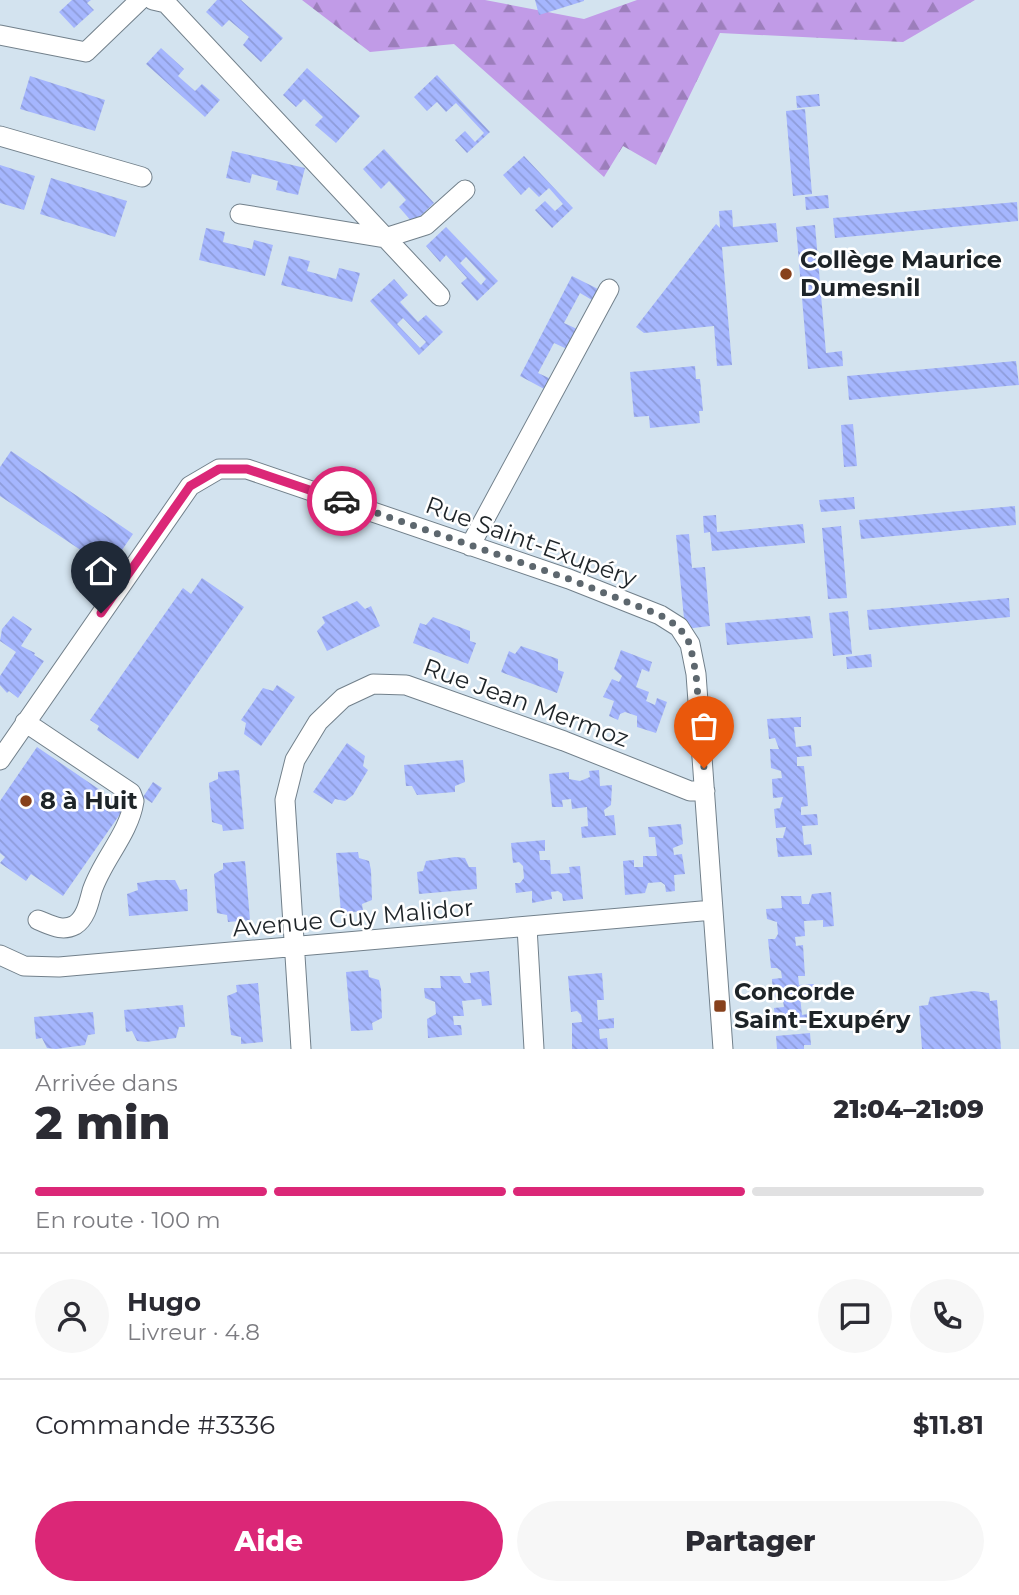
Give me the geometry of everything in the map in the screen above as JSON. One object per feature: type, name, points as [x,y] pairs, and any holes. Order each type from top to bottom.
[{"type":"street","points":[[0,35],[86,52],[139,0]]},
{"type":"street","points":[[153,0],[166,3],[440,296]]},
{"type":"street","points":[[0,136],[142,177]]},
{"type":"street","points":[[240,214],[385,238],[426,225],[466,190]]},
{"type":"street","points":[[470,546],[610,289]]},
{"type":"street","name":"Rue Saint-Exupéry","points":[[0,760],[190,486],[219,469],[247,469],[608,594],[660,615],[679,627],[690,644],[696,674],[723,1049]]},
{"type":"street","name":"Rue Jean Mermoz","points":[[302,1049],[285,800],[295,760],[318,722],[344,698],[373,684],[406,685],[565,741],[690,791],[705,791]]},
{"type":"street","points":[[25,722],[131,793],[134,801],[119,838],[98,874],[82,918],[74,925],[58,929],[38,920]]},
{"type":"street","name":"Avenue Guy Malidor","points":[[0,955],[24,967],[59,967],[713,910]]},
{"type":"street","points":[[527,927],[534,1049]]},
{"type":"green space","points":[[302,0],[485,0],[584,19],[637,0],[975,0],[903,42],[720,33],[656,165],[623,146],[604,177],[454,44],[370,52]]},
{"type":"building","points":[[72,0],[91,0],[87,3],[94,10],[74,28],[59,12]]},
{"type":"building","points":[[217,0],[241,0],[283,38],[261,62],[243,45],[249,37],[229,20],[222,27],[206,12]]},
{"type":"building","points":[[535,0],[584,0],[584,1],[539,15]]},
{"type":"building","points":[[161,48],[184,69],[178,76],[195,91],[202,84],[220,100],[205,117],[146,64]]},
{"type":"building","points":[[307,68],[360,116],[336,143],[315,125],[323,117],[304,99],[296,107],[283,95]]},
{"type":"building","points":[[437,75],[490,132],[467,153],[455,140],[465,131],[475,142],[484,133],[456,103],[446,112],[437,102],[427,111],[414,97]]},
{"type":"building","points":[[30,76],[105,100],[95,131],[20,109]]},
{"type":"building","points":[[819,94],[820,106],[797,108],[796,96]]},
{"type":"building","points":[[805,109],[812,194],[793,196],[786,111]]},
{"type":"building","points":[[384,149],[434,203],[413,223],[399,207],[406,200],[389,181],[381,189],[363,169]]},
{"type":"building","points":[[232,151],[305,168],[298,195],[276,190],[278,181],[252,174],[250,183],[226,178]]},
{"type":"building","points":[[524,156],[573,208],[552,228],[535,210],[545,201],[555,211],[563,204],[549,188],[539,197],[529,187],[521,195],[503,175]]},
{"type":"building","points":[[0,165],[35,176],[24,210],[0,203]]},
{"type":"building","points":[[51,178],[127,201],[115,237],[40,214]]},
{"type":"building","points":[[828,195],[829,208],[806,210],[805,197]]},
{"type":"building","points":[[1017,202],[1018,221],[835,238],[833,218]]},
{"type":"building","points":[[732,210],[733,227],[776,223],[778,242],[722,247],[732,365],[717,366],[714,326],[644,333],[636,327],[716,224],[720,228],[719,211]]},
{"type":"building","points":[[815,225],[826,353],[842,351],[843,366],[808,369],[796,227]]},
{"type":"building","points":[[446,227],[498,281],[477,301],[461,283],[467,278],[446,255],[440,262],[426,246]],"holes":[[[466,257],[486,279],[481,285],[460,263]]]},
{"type":"building","points":[[206,228],[225,232],[223,242],[252,249],[254,240],[273,245],[265,276],[199,260]]},
{"type":"building","points":[[289,256],[310,261],[307,271],[336,279],[339,268],[360,273],[352,302],[281,285]]},
{"type":"building","points":[[572,276],[598,289],[592,300],[580,293],[564,323],[577,329],[567,349],[554,343],[538,373],[551,379],[546,390],[520,376]]},
{"type":"building","points":[[394,279],[408,295],[400,302],[418,322],[426,315],[443,332],[419,355],[370,301]],"holes":[[[403,318],[426,342],[420,348],[397,324]]]},
{"type":"building","points":[[1016,361],[1019,385],[849,400],[847,376]]},
{"type":"building","points":[[695,366],[696,379],[700,379],[703,411],[699,411],[700,423],[650,428],[649,416],[634,417],[630,372]]},
{"type":"building","points":[[853,424],[857,466],[844,467],[841,425]]},
{"type":"building","points":[[11,451],[133,534],[109,569],[0,496],[0,467]]},
{"type":"building","points":[[854,497],[855,509],[821,512],[819,500]]},
{"type":"building","points":[[1015,506],[1016,525],[861,539],[859,520]]},
{"type":"building","points":[[716,515],[717,532],[803,524],[805,543],[712,551],[710,532],[704,533],[703,516]]},
{"type":"building","points":[[841,526],[847,598],[828,599],[822,528]]},
{"type":"building","points":[[689,534],[692,568],[705,567],[710,626],[685,629],[676,535]]},
{"type":"building","points":[[202,578],[244,607],[138,759],[97,730],[99,726],[90,720],[183,588],[191,594]]},
{"type":"building","points":[[1009,598],[1010,617],[869,630],[867,610]]},
{"type":"building","points":[[357,601],[365,609],[371,606],[380,626],[327,651],[317,631],[325,623],[322,617]]},
{"type":"building","points":[[848,611],[852,654],[833,656],[829,613]]},
{"type":"building","points":[[13,616],[32,629],[21,646],[44,661],[18,698],[9,691],[7,693],[0,685],[0,676],[16,652],[0,641],[2,629]]},
{"type":"building","points":[[810,616],[813,638],[727,645],[725,623]]},
{"type":"building","points":[[433,617],[470,631],[470,641],[476,643],[468,664],[413,643],[420,623],[426,625]]},
{"type":"building","points":[[521,646],[558,659],[558,670],[564,672],[557,693],[501,672],[509,651],[515,654]]},
{"type":"building","points":[[621,650],[652,662],[649,672],[642,669],[636,687],[649,692],[646,701],[655,705],[657,698],[667,702],[656,733],[637,727],[637,716],[625,712],[620,714],[618,720],[609,716],[614,701],[603,697],[612,679],[619,682],[622,676],[614,669]]},
{"type":"building","points":[[871,654],[872,667],[847,669],[846,657]]},
{"type":"building","points":[[277,685],[295,697],[261,746],[244,734],[246,723],[241,720],[263,688],[273,691]]},
{"type":"building","points":[[801,717],[801,727],[794,727],[796,747],[811,745],[812,756],[797,757],[797,766],[804,766],[808,806],[801,807],[801,815],[817,814],[818,825],[802,826],[804,845],[811,844],[812,855],[778,857],[776,838],[783,838],[786,827],[776,828],[774,809],[780,808],[783,797],[773,798],[772,779],[782,778],[781,771],[771,768],[770,749],[779,749],[775,738],[769,739],[767,719]]},
{"type":"building","points":[[347,743],[365,756],[363,766],[368,770],[353,795],[345,801],[335,799],[332,804],[313,792]]},
{"type":"building","points":[[37,747],[125,807],[63,896],[31,874],[26,881],[0,863],[5,857],[0,853],[0,801]]},
{"type":"building","points":[[463,760],[465,782],[455,786],[455,792],[417,795],[412,786],[406,786],[404,765]]},
{"type":"building","points":[[239,770],[244,829],[223,831],[222,825],[212,822],[209,783],[218,779],[218,772]]},
{"type":"building","points":[[599,770],[600,786],[612,785],[611,805],[604,810],[605,816],[614,815],[616,835],[582,838],[581,827],[588,826],[587,807],[572,809],[571,799],[562,800],[563,807],[552,807],[549,774],[569,772],[569,779],[580,781],[590,777],[589,771]]},
{"type":"building","points":[[153,782],[162,788],[152,803],[143,797]]},
{"type":"building","points":[[681,824],[683,844],[673,848],[674,855],[682,854],[685,874],[674,875],[675,891],[666,892],[665,885],[661,882],[648,883],[645,893],[625,895],[623,861],[634,860],[634,867],[643,867],[643,856],[657,856],[655,837],[649,837],[648,827]]},
{"type":"building","points":[[545,840],[545,851],[539,851],[540,860],[550,860],[551,874],[570,873],[569,867],[580,866],[583,899],[563,901],[562,894],[558,891],[551,892],[552,899],[532,903],[532,891],[516,893],[515,883],[520,883],[524,878],[523,866],[519,862],[513,863],[511,843]]},
{"type":"building","points":[[358,852],[359,858],[369,861],[372,900],[362,904],[363,911],[341,913],[336,853]]},
{"type":"building","points":[[465,858],[469,867],[476,867],[477,889],[419,894],[417,872],[423,871],[426,861]]},
{"type":"building","points":[[245,861],[250,920],[228,922],[227,915],[217,913],[214,874],[223,869],[223,863]]},
{"type":"building","points":[[175,880],[180,890],[187,889],[188,911],[129,916],[127,894],[138,890],[137,883]]},
{"type":"building","points":[[831,892],[834,926],[823,927],[823,920],[804,921],[805,936],[795,937],[796,946],[803,945],[805,976],[798,976],[799,985],[814,984],[815,995],[800,996],[802,1015],[808,1014],[809,1025],[776,1028],[774,1008],[784,1007],[780,997],[773,998],[772,979],[782,978],[781,971],[771,968],[768,939],[775,939],[778,934],[777,922],[767,919],[766,909],[782,908],[781,896],[801,896],[802,904],[809,904],[812,894]]},
{"type":"building","points":[[368,970],[369,977],[379,980],[382,1018],[372,1023],[373,1030],[351,1031],[346,972]]},
{"type":"building","points":[[489,971],[492,1005],[482,1006],[481,999],[462,1001],[464,1016],[453,1016],[454,1025],[461,1025],[462,1035],[428,1038],[427,1019],[436,1014],[435,1002],[425,998],[424,988],[441,988],[440,976],[460,976],[464,983],[471,983],[470,973]]},
{"type":"building","points":[[602,973],[604,1000],[597,1000],[598,1020],[614,1018],[614,1028],[599,1029],[600,1039],[607,1038],[608,1049],[572,1049],[572,1023],[582,1022],[577,1011],[571,1012],[568,976]]},
{"type":"building","points":[[258,983],[263,1042],[241,1044],[241,1037],[231,1035],[227,996],[237,992],[236,985]]},
{"type":"building","points":[[974,991],[989,993],[990,1001],[997,1000],[1001,1049],[922,1049],[919,1006],[928,1005],[930,997]]},
{"type":"building","points":[[183,1005],[185,1027],[179,1027],[176,1038],[137,1041],[132,1031],[126,1032],[124,1010]]},
{"type":"building","points":[[93,1012],[95,1034],[88,1035],[85,1045],[47,1048],[42,1038],[36,1039],[34,1017]]},
{"type":"building","points":[[810,1033],[811,1045],[804,1045],[804,1049],[777,1049],[776,1036]]},
{"type":"way so far","points":[[342,501],[449,541],[569,579],[660,615],[679,627],[690,644],[696,674],[704,768]]},
{"type":"place","name":"Collège Maurice Dumesnil","points":[[786,274]]},
{"type":"place","name":"8 à Huit","points":[[26,801]]},
{"type":"place","name":"Concorde Saint-Exupéry","points":[[720,1006]]},
{"type":"route","points":[[101,613],[190,486],[219,469],[247,469],[342,501]]}]
